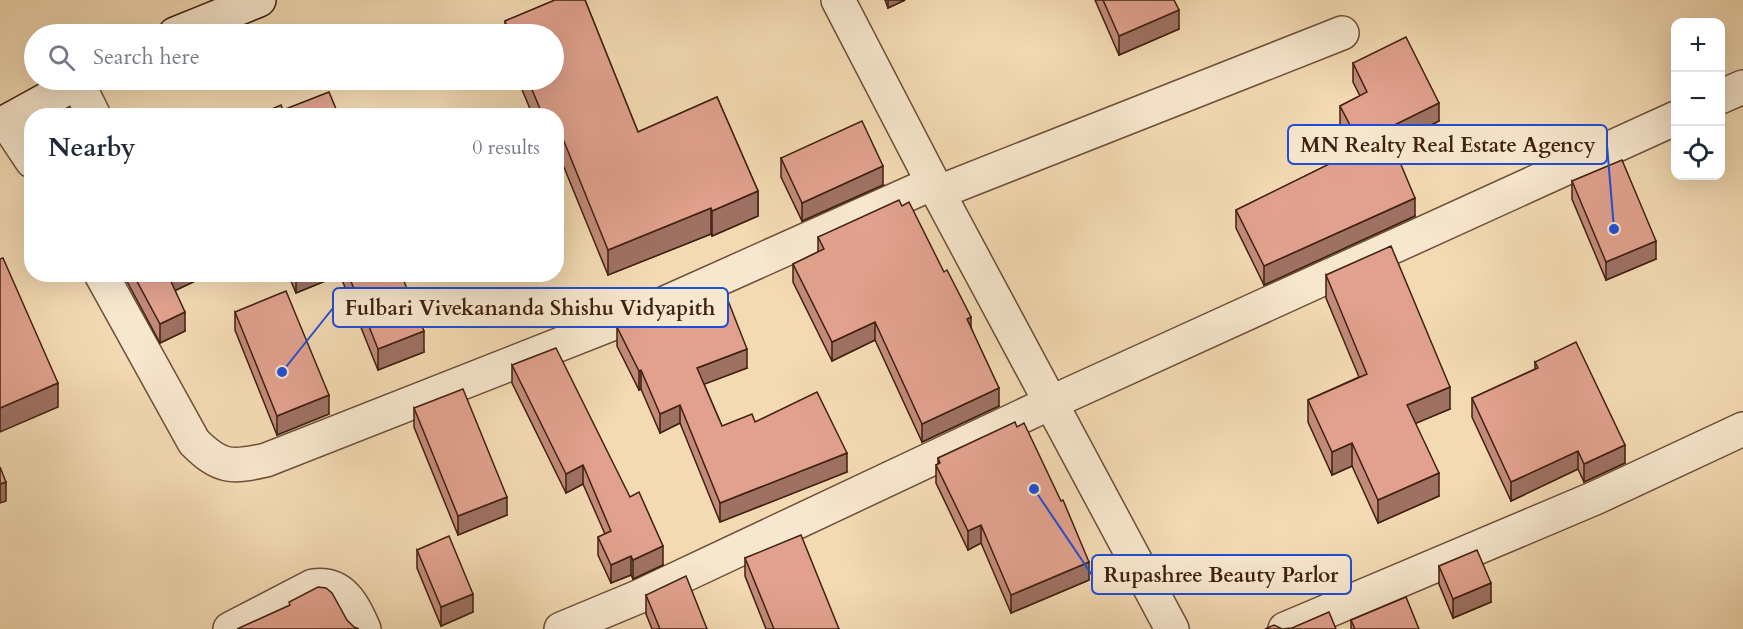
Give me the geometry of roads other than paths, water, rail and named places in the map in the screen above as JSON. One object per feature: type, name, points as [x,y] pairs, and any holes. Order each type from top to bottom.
[{"type":"street","points":[[200,24],[259,0]]},
{"type":"street","points":[[838,0],[1172,629]]},
{"type":"street","points":[[105,282],[194,442],[210,458],[232,465],[247,464],[266,460],[665,303],[936,188],[1342,33]]},
{"type":"street","points":[[1725,96],[1743,87]]},
{"type":"street","points":[[30,108],[63,90]]},
{"type":"street","points":[[83,90],[91,108]]},
{"type":"street","points":[[24,111],[3,123],[24,151]]},
{"type":"street","points":[[561,629],[638,597],[1050,403],[1671,120]]},
{"type":"street","points":[[1285,629],[1595,498],[1743,429]]},
{"type":"street","points":[[230,629],[313,586],[326,585],[344,594],[356,611],[364,629]]},
{"type":"place","name":"MN Realty Real Estate Agency","points":[[1614,229]]},
{"type":"place","name":"Fulbari Vivekananda Shishu Vidyapith","points":[[282,372]]},
{"type":"place","name":"Rupashree Beauty Parlor","points":[[1034,489]]}]
